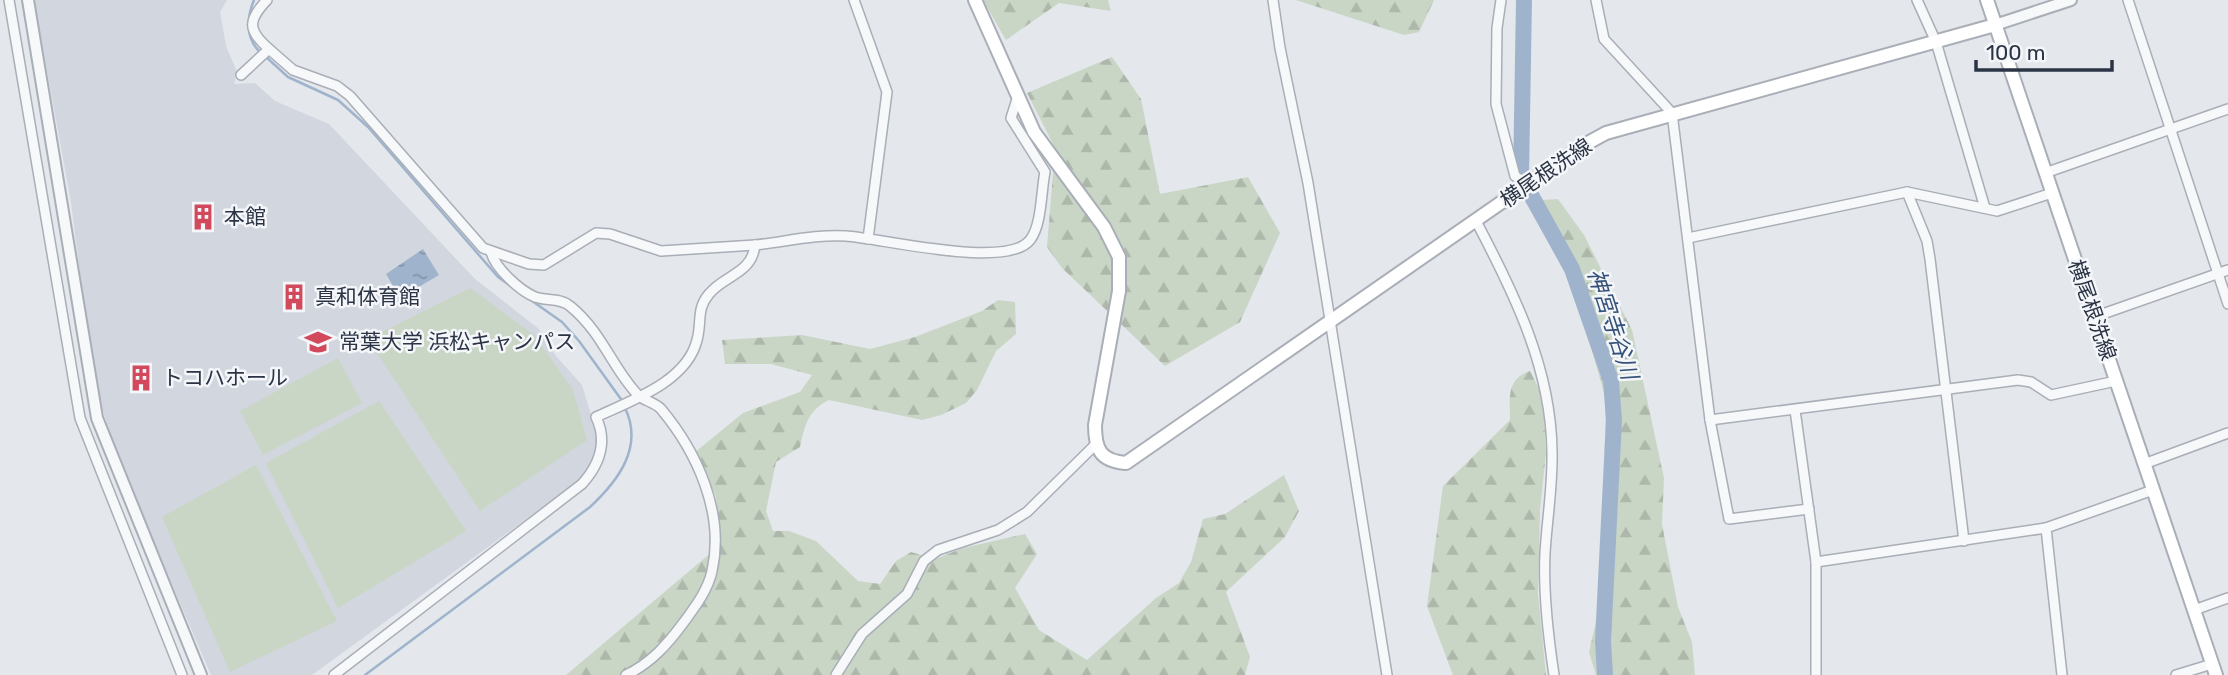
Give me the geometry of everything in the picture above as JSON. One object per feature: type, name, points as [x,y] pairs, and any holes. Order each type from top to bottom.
[{"type":"main road","points":[[975,0],[1017,99],[1047,155],[1104,227],[1119,257],[1119,291],[1095,425],[1095,445]]},
{"type":"main road","points":[[1986,0],[1995,25]]},
{"type":"main road","name":"横尾根洗線","points":[[1095,445],[1103,457],[1112,462],[1126,463],[1142,454],[1500,203],[1606,133],[1995,25],[2214,669]]},
{"type":"street","points":[[9,0],[80,418],[182,675]]},
{"type":"street","points":[[28,0],[97,418],[201,675]]},
{"type":"street","points":[[267,0],[253,15],[252,24],[267,51],[293,70],[337,86],[350,96],[483,248],[529,264],[544,265],[596,233],[610,234],[661,251],[844,236],[964,254],[1022,247],[1031,239],[1045,172],[1011,118],[1017,99]]},
{"type":"street","points":[[853,0],[887,92],[868,239]]},
{"type":"street","points":[[1273,0],[1280,48],[1308,183],[1328,322],[1387,675]]},
{"type":"street","points":[[1501,0],[1497,28],[1496,104],[1515,176],[1528,185]]},
{"type":"street","points":[[1596,0],[1604,39],[1672,113],[1710,420],[1729,519],[1810,509]]},
{"type":"street","points":[[1917,0],[1936,41],[1985,208]]},
{"type":"street","points":[[1995,25],[2071,0]]},
{"type":"street","points":[[2128,0],[2223,271],[2228,304]]},
{"type":"street","points":[[241,75],[267,51]]},
{"type":"street","points":[[2045,173],[2228,110]]},
{"type":"street","points":[[1688,238],[1907,192],[1997,211],[2052,193]]},
{"type":"street","points":[[1907,192],[1928,250],[1964,541]]},
{"type":"street","points":[[1476,220],[1510,285],[1545,383],[1552,452],[1545,555],[1545,600],[1554,675]]},
{"type":"street","points":[[334,675],[582,484],[593,471],[599,456],[602,429],[596,417],[656,388],[689,356],[697,340],[702,302],[712,290],[739,274],[749,262],[755,245]]},
{"type":"street","points":[[491,252],[510,279],[534,296],[567,303],[598,334],[639,396],[659,406],[702,475],[710,497],[714,556],[705,589],[676,634],[652,660],[626,675]]},
{"type":"street","points":[[2094,317],[2223,271]]},
{"type":"street","points":[[1710,420],[2018,380],[2031,382],[2051,395],[2116,381]]},
{"type":"street","points":[[1795,410],[1816,562],[1816,675]]},
{"type":"street","points":[[2144,464],[2228,433]]},
{"type":"street","points":[[836,675],[862,634],[907,594],[924,561],[938,550],[998,530],[1027,512],[1077,459],[1095,445]]},
{"type":"street","points":[[1816,562],[2046,528],[2153,489]]},
{"type":"street","points":[[2046,528],[2062,675]]},
{"type":"street","points":[[2193,610],[2228,598]]},
{"type":"street","points":[[2176,675],[2214,669]]},
{"type":"shaded area","name":"常葉大学 浜松キャンパス","points":[[34,0],[227,0],[220,12],[226,46],[237,72],[234,84],[255,83],[275,101],[329,124],[475,279],[539,329],[556,356],[582,385],[598,438],[595,454],[580,480],[312,675],[211,675],[117,456],[93,379],[71,202]]},
{"type":"green space","points":[[983,0],[1108,0],[1111,11],[1059,3],[1006,40]]},
{"type":"green space","points":[[1296,0],[1434,0],[1419,32],[1404,35]]},
{"type":"green space","points":[[1112,57],[1141,99],[1160,194],[1248,177],[1280,233],[1240,322],[1165,366],[1062,268],[1047,247],[1055,148],[1027,93]]},
{"type":"green space","points":[[1558,199],[1584,235],[1632,330],[1664,478],[1662,524],[1678,607],[1692,642],[1695,675],[1596,675],[1589,652],[1601,600],[1606,400],[1579,304],[1542,200]]},
{"type":"green space","points":[[470,288],[534,335],[573,390],[587,440],[480,511],[368,339]]},
{"type":"green space","points":[[998,300],[1015,302],[1016,334],[996,351],[977,390],[966,403],[941,415],[922,420],[829,400],[816,408],[806,425],[800,447],[776,462],[766,511],[773,531],[789,531],[816,541],[858,581],[880,584],[896,561],[911,552],[935,559],[963,548],[1025,534],[1037,554],[1015,588],[1039,630],[1087,660],[1156,598],[1179,583],[1191,562],[1203,519],[1225,514],[1284,475],[1299,511],[1285,537],[1226,592],[1250,657],[1245,675],[566,675],[719,546],[716,496],[694,453],[743,413],[800,392],[812,375],[771,364],[725,364],[722,340],[802,335],[870,349],[915,337],[982,311]]},
{"type":"green space","points":[[338,358],[362,403],[263,455],[240,411]]},
{"type":"green space","points":[[1530,371],[1543,397],[1546,454],[1540,509],[1538,594],[1546,675],[1453,675],[1427,606],[1443,486],[1510,420],[1513,384],[1522,374]]},
{"type":"green space","points":[[379,401],[466,531],[338,608],[266,463]]},
{"type":"green space","points":[[256,465],[337,621],[230,672],[162,517]]},
{"type":"water","points":[[423,249],[439,275],[400,298],[386,274]]},
{"type":"waterway","points":[[254,0],[249,27],[252,40],[260,52]]},
{"type":"waterway","name":"神宮寺谷川","points":[[1524,0],[1521,177],[1572,269],[1611,381],[1614,420],[1603,641],[1605,675]]},
{"type":"waterway","points":[[265,56],[288,77],[338,100],[368,127],[498,277],[562,322],[623,402]]},
{"type":"waterway","points":[[365,675],[600,497],[618,475],[630,450],[630,422],[625,408]]},
{"type":"place","name":"本館","points":[[203,217]]},
{"type":"place","name":"真和体育館","points":[[294,297]]},
{"type":"place","name":"常葉大学 浜松キャンパス","points":[[318,342]]},
{"type":"place","name":"トコハホール","points":[[141,378]]}]
